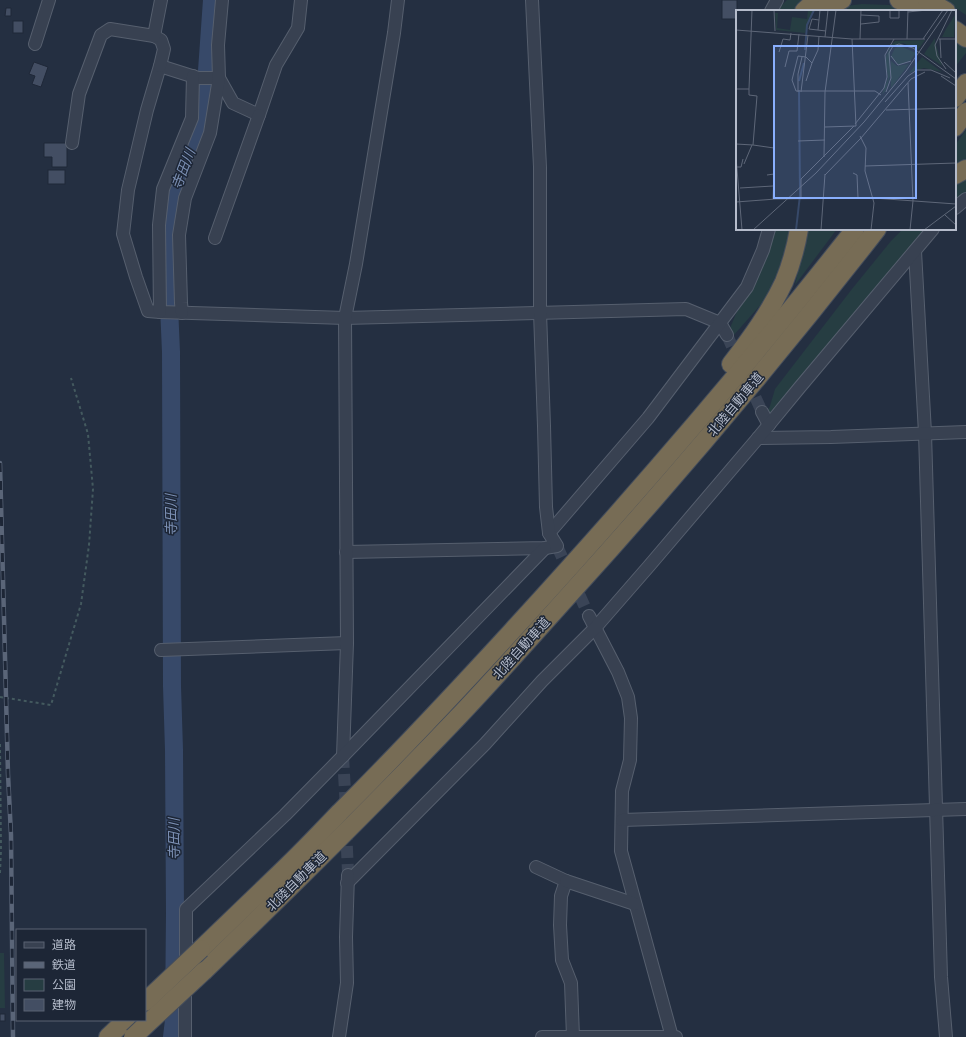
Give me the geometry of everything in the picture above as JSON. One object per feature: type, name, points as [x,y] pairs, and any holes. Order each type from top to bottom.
[{"type":"highway","points":[[805,10],[816,0]]},
{"type":"highway","points":[[822,10],[842,0]]},
{"type":"highway","points":[[899,0],[923,10]]},
{"type":"highway","points":[[927,0],[944,10]]},
{"type":"highway","points":[[956,18],[966,24]]},
{"type":"highway","points":[[956,31],[966,38]]},
{"type":"highway","points":[[956,83],[966,71]]},
{"type":"highway","points":[[956,97],[966,83]]},
{"type":"highway","points":[[956,126],[966,112]]},
{"type":"highway","points":[[956,174],[966,169]]},
{"type":"highway","points":[[612,521],[738,355],[776,299],[791,262],[799,230]]},
{"type":"highway","name":"北陸自動車道","points":[[146,1001],[283,870],[447,702],[612,521],[711,407],[854,230]]},
{"type":"highway","name":"北陸自動車道","points":[[133,1037],[204,971],[295,882],[459,716],[622,536],[717,427],[876,230]]},
{"type":"highway","points":[[717,427],[742,401],[890,230]]},
{"type":"highway","points":[[108,1037],[125,1021]]},
{"type":"street","points":[[34,44],[50,0]]},
{"type":"street","points":[[154,36],[161,0]]},
{"type":"street","points":[[182,313],[179,235],[185,198],[210,133],[219,78],[218,44],[222,0]]},
{"type":"street","points":[[215,238],[276,64],[298,28],[300,0]]},
{"type":"street","points":[[344,756],[347,643],[345,318],[356,264],[392,48],[398,0]]},
{"type":"street","points":[[346,552],[545,548],[557,546],[549,533],[546,507],[540,312],[540,167],[532,0]]},
{"type":"street","points":[[772,10],[777,0]]},
{"type":"street","points":[[72,143],[79,94],[101,34],[110,29],[154,36],[161,40],[164,49],[147,110],[128,190],[123,234],[148,311],[345,318],[686,309],[720,323],[727,335]]},
{"type":"street","points":[[160,66],[198,78],[219,78]]},
{"type":"street","points":[[160,312],[159,225],[163,189],[192,118],[193,76]]},
{"type":"street","points":[[219,78],[233,103],[258,115]]},
{"type":"street","points":[[956,207],[966,199]]},
{"type":"street","points":[[549,533],[648,418],[747,287],[763,250],[768,230]]},
{"type":"street","points":[[339,1037],[347,983],[346,937],[348,877],[485,744],[542,681],[595,628],[758,438],[932,230]]},
{"type":"street","points":[[915,251],[925,433],[941,977],[946,1037]]},
{"type":"street","points":[[762,412],[769,425]]},
{"type":"street","points":[[758,438],[966,432]]},
{"type":"street","points":[[185,1037],[186,909],[285,815],[344,756],[545,548]]},
{"type":"street","points":[[589,616],[618,672],[628,697],[631,718],[630,760],[622,791],[621,851],[672,1037]]},
{"type":"street","points":[[161,650],[347,643]]},
{"type":"street","points":[[622,820],[966,809]]},
{"type":"street","points":[[536,867],[566,881],[635,904]]},
{"type":"street","points":[[566,881],[561,896],[560,925],[562,960],[571,983],[573,1037]]},
{"type":"street","points":[[542,1037],[676,1037]]},
{"type":"path","points":[[0,697],[51,705],[81,604],[93,489],[88,434],[71,378]]},
{"type":"path","points":[[0,744],[0,873]]},
{"type":"green space","points":[[787,0],[805,0],[795,10],[779,10]]},
{"type":"green space","points":[[943,0],[966,0],[966,15]]},
{"type":"green space","points":[[862,4],[889,5],[903,10],[837,10],[846,6]]},
{"type":"green space","points":[[956,40],[966,46],[966,53],[956,66]]},
{"type":"green space","points":[[966,130],[966,163],[956,168],[956,144]]},
{"type":"green space","points":[[966,179],[966,194],[956,199],[956,184]]},
{"type":"green space","points":[[773,230],[791,230],[777,274],[764,301],[733,336],[730,328],[738,309],[763,263]]},
{"type":"green space","points":[[805,230],[836,230],[795,285],[804,243]]},
{"type":"green space","points":[[902,230],[924,230],[773,416],[767,412],[775,389],[891,241]]},
{"type":"green space","points":[[0,953],[4,953],[5,1008],[0,1008]]},
{"type":"building","points":[[722,0],[737,0],[736,19],[722,19]]},
{"type":"building","points":[[6,8],[11,8],[11,16],[5,16]]},
{"type":"building","points":[[13,21],[23,21],[23,33],[13,33]]},
{"type":"building","points":[[34,62],[48,67],[41,87],[32,84],[35,76],[29,74]]},
{"type":"building","points":[[44,143],[67,143],[67,167],[52,167],[52,157],[44,157]]},
{"type":"building","points":[[48,170],[65,170],[65,184],[48,184]]},
{"type":"building","points":[[0,1014],[5,1014],[5,1021],[0,1021]]},
{"type":"waterway","name":"寺田川","points":[[172,1037],[174,1020],[175,913],[172,686],[171,352],[168,259],[173,189],[202,121],[212,0]]},
{"type":"tunnel","points":[[727,335],[739,362]]},
{"type":"tunnel","points":[[748,381],[762,412]]},
{"type":"tunnel","points":[[557,546],[589,616]]},
{"type":"tunnel","points":[[343,756],[346,809]]},
{"type":"tunnel","points":[[346,828],[348,872]]},
{"type":"railway","points":[[0,463],[11,835],[13,1037]]}]
